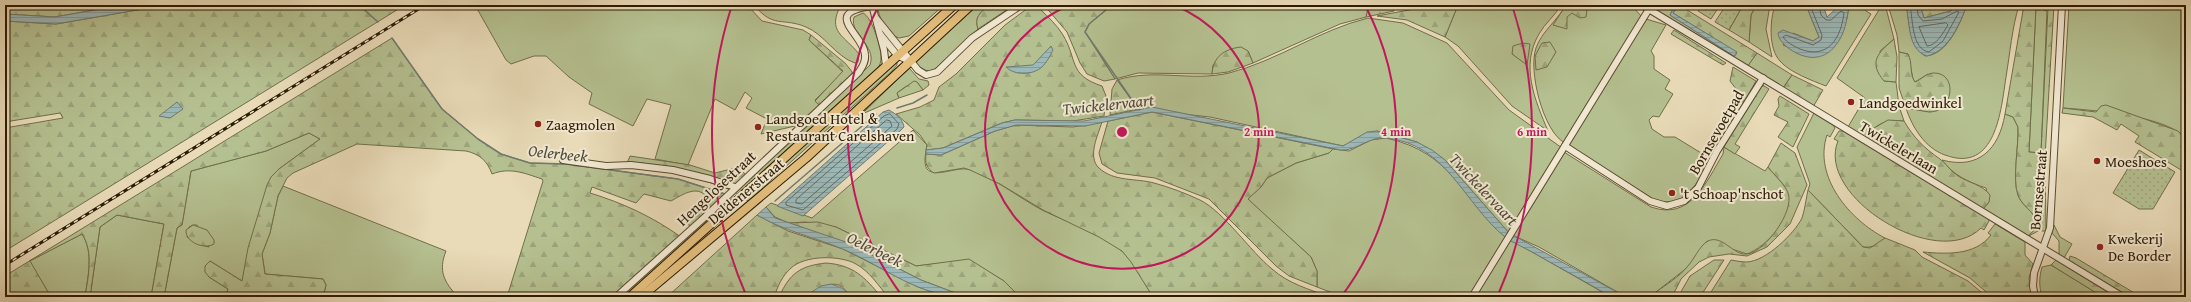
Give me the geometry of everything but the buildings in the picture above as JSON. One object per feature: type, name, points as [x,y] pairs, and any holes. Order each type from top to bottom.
[{"type":"main road","name":"Deldenerstraat","points":[[630,297],[954,5]]},
{"type":"main road","name":"Deldenerstraat","points":[[641,297],[806,158],[971,5]]},
{"type":"street","points":[[900,53],[923,74],[933,74],[972,38],[1021,5]]},
{"type":"street","name":"Twickelerlaan","points":[[1642,5],[2122,297]]},
{"type":"street","name":"Bornsestraat","points":[[2035,297],[2033,278],[2050,228],[2062,5]]},
{"type":"street","name":"Hengelosestraat","points":[[616,297],[647,270],[859,72],[865,61],[865,54],[862,45],[849,27],[847,20],[849,13],[855,9],[872,6],[886,57],[886,66]]},
{"type":"street","points":[[1472,297],[1649,9]]},
{"type":"street","name":"Hengelosestraat","points":[[875,17],[900,53]]},
{"type":"street","name":"Hengelosestraat","points":[[879,32],[900,53]]},
{"type":"street","name":"Bornsevoetpad","points":[[1565,146],[1650,202],[1667,206],[1684,201],[1698,188],[1717,151],[1763,78]]},
{"type":"street","points":[[563,160],[606,166],[631,165],[673,170],[710,178],[735,187]]},
{"type":"green space","points":[[5,5],[123,5],[55,17],[5,14]]},
{"type":"green space","points":[[166,5],[405,5],[5,251],[5,128],[63,118],[60,113],[5,122],[5,21],[56,24]]},
{"type":"green space","points":[[475,5],[747,5],[762,21],[803,30],[811,35],[809,40],[843,72],[815,100],[819,105],[799,125],[761,134],[767,119],[746,108],[752,98],[745,92],[735,110],[715,99],[688,165],[655,159],[671,105],[647,99],[633,126],[589,104],[592,93],[569,77],[546,56],[534,56],[511,64],[506,60]]},
{"type":"green space","points":[[754,5],[841,5],[837,14],[836,28],[843,38],[859,54],[858,62],[855,63],[842,56],[812,30],[798,24],[773,20],[767,17]]},
{"type":"green space","points":[[883,5],[944,5],[909,36],[899,38],[888,31],[881,19],[878,10]]},
{"type":"green space","points":[[978,5],[989,5],[977,18],[978,29],[933,70],[927,71],[917,65],[915,62]]},
{"type":"green space","points":[[989,5],[1014,5],[978,29],[977,18]]},
{"type":"green space","points":[[1032,5],[1036,5],[1061,31],[1068,44],[1075,66],[1079,72],[1091,82],[1102,86],[1106,96],[1104,116],[1073,121],[1015,120],[1002,123],[943,148],[926,150],[927,145],[920,135],[896,114],[920,107],[934,100],[939,87],[956,74],[1005,25]]},
{"type":"green space","points":[[1044,5],[1112,5],[1089,24],[1085,32],[1115,79],[1104,81],[1087,74],[1080,63],[1067,32]]},
{"type":"green space","points":[[1112,5],[1369,5],[1366,17],[1340,24],[1253,63],[1248,51],[1213,65],[1212,74],[1138,73],[1115,79],[1085,32],[1089,24]]},
{"type":"green space","points":[[1369,5],[1391,5],[1394,11],[1366,17]]},
{"type":"green space","points":[[1458,5],[1561,5],[1539,34],[1533,46],[1531,58],[1530,71],[1534,95],[1548,131],[1512,106],[1458,46],[1445,37]]},
{"type":"green space","points":[[1458,5],[1445,37],[1407,20],[1377,16],[1430,6]]},
{"type":"green space","points":[[1566,5],[1631,5],[1643,18],[1565,143],[1557,137],[1544,114],[1536,85],[1534,58],[1536,48],[1542,36]]},
{"type":"green space","points":[[1566,5],[1585,5],[1587,9],[1586,17],[1580,18],[1572,13],[1567,17],[1567,29],[1553,25]]},
{"type":"green space","points":[[1655,5],[1675,5],[1670,15],[1734,56],[1733,58],[1658,13]]},
{"type":"green space","points":[[1679,5],[1757,53],[1747,67],[1733,58],[1737,53],[1673,13]]},
{"type":"green space","points":[[1701,5],[1720,5],[1711,19],[1698,11]]},
{"type":"green space","points":[[1726,5],[1743,5],[1729,30],[1715,22]]},
{"type":"green space","points":[[1743,5],[1756,5],[1751,15],[1749,42],[1729,30]]},
{"type":"green space","points":[[1756,5],[1770,5],[1766,29],[1772,57],[1749,42],[1751,15]]},
{"type":"green space","points":[[1775,5],[1806,5],[1819,37],[1813,41],[1793,33],[1783,45],[1810,57],[1847,19],[1849,5],[1864,5],[1866,11],[1871,14],[1826,86],[1789,69],[1776,55],[1773,49],[1771,34]]},
{"type":"green space","points":[[1882,5],[1886,8],[1894,39],[1880,51],[1884,81],[1896,82],[1899,106],[1904,121],[1882,123],[1874,128],[1866,138],[1848,127],[1865,98],[1837,78]]},
{"type":"green space","points":[[1888,5],[1906,5],[1909,26],[1915,46],[1925,56],[1933,54],[1947,44],[1957,29],[1967,5],[2019,5],[2013,32],[2002,106],[1998,121],[1993,136],[1985,147],[1975,155],[1962,158],[1945,155],[1931,147],[1920,136],[1906,108],[1930,112],[1942,108],[1928,74],[1915,82],[1913,79],[1908,54],[1899,52],[1897,35]]},
{"type":"green space","points":[[1920,5],[1956,5],[1951,11],[1924,18]]},
{"type":"green space","points":[[2024,5],[2054,5],[2045,157],[2046,231],[2038,231],[2027,237],[2037,225],[2034,215],[2021,201],[2018,195],[2016,188],[2016,171],[2018,127],[2013,117],[2005,114]],"holes":[[[2036,6],[2048,7],[2041,153],[2029,152]]]},
{"type":"green space","points":[[2069,5],[2186,5],[2186,140],[2178,132],[2165,125],[2148,120],[2092,110],[2063,108]]},
{"type":"green space","points":[[2036,6],[2037,10],[2041,10],[2041,6],[2043,6],[2043,10],[2047,11],[2041,153],[2029,152]]},
{"type":"green space","points":[[863,13],[870,20],[873,26],[881,52],[880,65],[877,70],[738,197],[735,191],[792,141],[870,65],[870,52],[855,29],[854,23],[854,17]]},
{"type":"green space","points":[[1368,18],[1403,23],[1447,43],[1509,110],[1562,148],[1509,233],[1445,160],[1417,142],[1377,131],[1343,146],[1210,117],[1138,109],[1117,80],[1145,75],[1201,76],[1229,73],[1264,61],[1332,30]]},
{"type":"green space","points":[[1646,19],[1666,25],[1651,51],[1654,56],[1654,69],[1670,80],[1665,89],[1673,94],[1659,117],[1653,116],[1649,120],[1652,129],[1664,137],[1675,137],[1711,159],[1690,192],[1675,201],[1666,202],[1655,200],[1568,145]]},
{"type":"green space","points":[[1674,30],[1726,63],[1723,65],[1671,34]]},
{"type":"green space","points":[[811,35],[845,63],[853,73],[819,105],[815,101],[843,71],[809,40]]},
{"type":"green space","points":[[392,38],[442,109],[478,139],[501,154],[530,163],[566,164],[678,179],[725,194],[690,228],[688,222],[709,201],[701,192],[696,191],[685,193],[671,201],[644,194],[636,203],[592,187],[590,193],[637,211],[660,223],[681,237],[612,297],[507,297],[543,181],[542,179],[511,171],[492,174],[488,165],[482,158],[466,151],[357,144],[293,173],[287,178],[278,196],[270,233],[262,254],[265,274],[323,279],[326,285],[323,297],[305,294],[267,293],[265,297],[225,297],[228,289],[209,277],[205,272],[205,266],[210,261],[242,281],[248,248],[267,185],[271,177],[279,169],[320,139],[309,133],[266,151],[191,171],[182,225],[177,228],[164,297],[151,297],[164,224],[117,215],[100,227],[90,297],[85,297],[89,273],[89,257],[86,241],[82,234],[30,261],[51,297],[5,297],[5,276]]},
{"type":"green space","points":[[1894,39],[1897,57],[1896,82],[1884,81],[1877,68],[1877,58],[1883,49]]},
{"type":"green space","points":[[1550,42],[1556,52],[1547,67],[1536,70],[1535,56],[1542,43]]},
{"type":"green space","points":[[1523,43],[1530,44],[1527,65],[1512,54],[1513,46]]},
{"type":"green space","points":[[1241,47],[1248,51],[1253,63],[1228,72],[1212,74],[1215,63],[1220,55],[1229,50]]},
{"type":"green space","points":[[1899,52],[1908,54],[1912,76],[1915,82],[1931,73],[1941,74],[1946,78],[1949,83],[1950,90],[1946,103],[1942,108],[1936,111],[1928,112],[1906,108],[1899,88]]},
{"type":"green space","points":[[1757,53],[1792,75],[1783,88],[1747,67]]},
{"type":"green space","points":[[897,62],[897,65],[892,71],[772,179],[750,202],[746,200],[889,66]]},
{"type":"green space","points":[[1733,67],[1756,81],[1743,104],[1743,98],[1730,81]]},
{"type":"green space","points":[[909,68],[919,79],[928,81],[929,85],[923,90],[917,82],[905,87],[897,93],[899,98],[862,114]]},
{"type":"green space","points":[[1792,75],[1823,90],[1813,107],[1783,88]]},
{"type":"green space","points":[[1117,80],[1138,109],[1110,115],[1112,89]]},
{"type":"green space","points":[[914,81],[917,82],[923,90],[899,98],[897,93]]},
{"type":"green space","points":[[1761,84],[1769,89],[1735,144],[1740,147],[1735,154],[1724,147]]},
{"type":"green space","points":[[1780,96],[1809,114],[1793,147],[1778,137],[1788,122],[1774,115],[1779,106],[1778,99]]},
{"type":"green space","points":[[2106,105],[2178,131],[2186,140],[2186,173],[2135,142],[2139,136],[2121,124],[2117,130],[2093,117],[2062,113],[2063,108],[2096,112],[2101,106]]},
{"type":"green space","points":[[1152,112],[1333,149],[1329,153],[1296,163],[1267,178],[1261,187],[1248,199],[1311,257],[1317,271],[1317,287],[1289,276],[1276,266],[1209,199],[1155,178],[1117,173],[1102,164],[1099,153],[1108,121]]},
{"type":"green space","points":[[1814,113],[1833,125],[1835,128],[1830,137],[1827,135],[1824,151],[1825,166],[1830,181],[1838,196],[1848,209],[1859,220],[1885,238],[1875,246],[1863,247],[1808,190],[1810,184],[1797,147]]},
{"type":"green space","points":[[2005,114],[2013,117],[2018,127],[2016,188],[2018,195],[2021,201],[2034,215],[2037,225],[2027,237],[1983,209],[1989,202],[1986,188],[1956,174],[1942,160],[1967,162],[1977,159],[1985,154],[1992,147],[1998,137]]},
{"type":"green space","points":[[1888,120],[1904,121],[1920,142],[1956,174],[1984,189],[1990,195],[1989,202],[1983,209],[1866,138],[1874,128]]},
{"type":"green space","points":[[1102,122],[1094,146],[1094,158],[1099,168],[1111,176],[1147,181],[1177,190],[1200,200],[1228,222],[1272,269],[1285,279],[1329,297],[1153,297],[1131,262],[1122,251],[1099,237],[1043,210],[1000,184],[970,170],[964,168],[934,173],[929,169],[926,163],[926,154],[941,155],[995,131],[1016,125],[1073,127]]},
{"type":"green space","points":[[913,130],[927,145],[925,161],[927,169],[931,172],[936,173],[960,169],[971,170],[998,183],[1042,210],[1095,233],[1114,245],[1128,257],[1140,273],[1153,297],[1020,297],[1004,281],[969,260],[916,266],[836,227],[805,222],[789,223],[775,217],[766,207],[771,203],[812,218]]},
{"type":"green space","points":[[1839,131],[1843,131],[1988,218],[1989,221],[1984,230],[1981,228],[1961,239],[1937,241],[1910,234],[1884,222],[1862,204],[1844,184],[1836,162],[1838,141],[1834,139]]},
{"type":"green space","points":[[309,133],[320,139],[279,169],[242,281],[210,261],[209,277],[228,289],[225,297],[164,297],[177,228],[182,225],[191,171],[266,151]],"holes":[[[197,225],[209,247],[198,244],[187,237],[189,227]]]},
{"type":"green space","points":[[1386,138],[1409,145],[1427,154],[1442,166],[1455,179],[1491,223],[1507,238],[1470,297],[1343,297],[1317,287],[1317,271],[1311,257],[1247,199],[1261,187],[1267,178],[1296,163],[1329,153],[1333,149],[1349,151],[1371,140]]},
{"type":"green space","points":[[1781,143],[1795,153],[1807,185],[1790,224],[1767,247],[1747,256],[1729,254],[1709,257],[1699,262],[1681,279],[1672,297],[1655,297],[1656,292],[1684,271],[1702,246],[1708,241],[1718,240],[1737,252],[1747,254],[1754,252],[1770,239],[1783,220],[1789,201],[1788,193],[1784,186],[1768,167]]},
{"type":"green space","points":[[1724,147],[1765,171],[1768,167],[1783,184],[1789,194],[1790,203],[1788,212],[1777,230],[1770,238],[1755,250],[1747,254],[1707,241],[1688,267],[1656,292],[1655,297],[1626,297],[1539,247],[1512,235],[1564,152],[1651,207],[1665,210],[1677,209],[1687,204],[1696,196],[1723,154]]},
{"type":"green space","points":[[2139,150],[2175,172],[2153,209],[2139,209],[2113,193]]},
{"type":"green space","points":[[630,156],[690,165],[715,173],[735,168],[741,170],[746,175],[731,190],[680,172],[626,166]]},
{"type":"green space","points":[[283,186],[446,251],[443,265],[444,276],[449,286],[458,297],[323,297],[326,285],[323,279],[265,274],[262,254],[270,233],[278,196]]},
{"type":"green space","points":[[1808,190],[1863,247],[1870,248],[1885,238],[1915,250],[1922,257],[1968,281],[1987,297],[1708,297],[1731,260],[1747,262],[1762,257],[1779,246],[1786,239],[1802,218]]},
{"type":"green space","points":[[726,200],[734,200],[683,248],[625,297],[620,297]]},
{"type":"green space","points":[[117,215],[164,224],[151,297],[90,297],[100,227]]},
{"type":"green space","points":[[757,215],[788,231],[843,249],[918,287],[947,297],[888,297],[869,275],[856,264],[841,259],[823,258],[805,261],[791,268],[783,278],[774,297],[667,297]]},
{"type":"green space","points":[[818,222],[836,227],[916,266],[969,259],[1004,281],[1020,297],[966,297],[921,280],[858,248],[789,223]]},
{"type":"green space","points":[[1995,224],[2025,242],[2025,255],[2033,264],[2029,278],[2032,297],[1992,297],[1970,278],[1923,252],[1950,253],[1977,247],[1991,235],[1988,233]]},
{"type":"green space","points":[[193,225],[207,230],[214,240],[214,244],[205,246],[196,244],[192,241],[186,230]]},
{"type":"green space","points":[[2054,225],[2060,237],[2072,244],[2064,258],[2059,255],[2059,241],[2052,233]]},
{"type":"green space","points":[[82,234],[86,241],[89,256],[89,273],[85,297],[51,297],[29,261]]},
{"type":"green space","points":[[1509,240],[1520,245],[1611,297],[1475,297]]},
{"type":"green space","points":[[2070,256],[2076,258],[2141,297],[2128,297],[2069,261]]},
{"type":"green space","points":[[1714,260],[1724,260],[1700,297],[1678,297],[1690,276]]},
{"type":"green space","points":[[2056,260],[2116,297],[2103,297],[2051,265]]},
{"type":"green space","points":[[826,263],[844,266],[858,273],[881,297],[850,297],[840,285],[834,284],[822,287],[802,298],[779,297],[787,282],[797,272],[809,266]]},
{"type":"green space","points":[[2051,265],[2103,297],[2042,297],[2040,289],[2040,275],[2042,267]]},
{"type":"water","points":[[123,5],[166,5],[56,24],[5,21],[5,14],[55,17]]},
{"type":"water","points":[[1675,5],[1678,5],[1673,13],[1737,52],[1734,56],[1670,15]]},
{"type":"water","points":[[1806,5],[1823,5],[1827,17],[1840,5],[1849,5],[1845,27],[1841,37],[1831,50],[1820,56],[1811,57],[1799,54],[1787,47],[1779,38],[1778,33],[1783,30],[1813,41],[1819,37]]},
{"type":"water","points":[[1906,5],[1920,5],[1924,18],[1951,11],[1957,5],[1967,5],[1953,35],[1942,48],[1927,56],[1916,48],[1910,34]]},
{"type":"water","points":[[1051,46],[1053,50],[1047,61],[1042,67],[1034,72],[1019,73],[1006,67],[1033,65]]},
{"type":"water","points":[[177,102],[183,109],[170,118],[159,116]]},
{"type":"water","points":[[1152,107],[1343,146],[1367,132],[1377,131],[1417,142],[1432,150],[1445,160],[1509,233],[1626,297],[1611,297],[1508,239],[1491,224],[1440,163],[1425,151],[1407,143],[1386,138],[1374,139],[1347,150],[1341,150],[1152,112],[1085,126],[1016,125],[995,131],[941,155],[926,154],[926,150],[943,148],[1002,123],[1015,120],[1084,121]]},
{"type":"water","points":[[889,110],[901,119],[904,127],[803,216],[777,206],[883,112]]},
{"type":"water","points":[[766,207],[775,218],[846,242],[921,280],[966,297],[949,296],[918,287],[834,245],[779,226],[757,215]]},
{"type":"water","points":[[831,284],[847,292],[850,297],[840,297],[836,294],[822,297],[804,297],[821,286]]},
{"type":"waterway","name":"Oelerbeek","points":[[359,5],[378,22]]},
{"type":"waterway","name":"Twickelervaart","points":[[1112,5],[1089,24],[1085,32],[1139,110]]},
{"type":"waterway","name":"Oelerbeek","points":[[392,38],[442,109],[478,139],[501,154],[530,163],[566,164],[678,179],[725,194]]},
{"type":"waterway","points":[[897,108],[913,103],[927,95]]},
{"type":"waterway","points":[[775,201],[876,114]]},
{"type":"railway","points":[[5,265],[425,5]]},
{"type":"place","name":"Landgoedwinkel","points":[[1851,102]]},
{"type":"place","name":"Zaagmolen","points":[[538,124]]},
{"type":"place","name":"Landgoed Hotel & Restaurant Carelshaven","points":[[758,127]]},
{"type":"place","name":"Moeshoes","points":[[2097,161]]},
{"type":"place","name":"'t Schoap'nschot","points":[[1672,193]]},
{"type":"place","name":"Kwekerij De Border","points":[[2100,247]]}]
